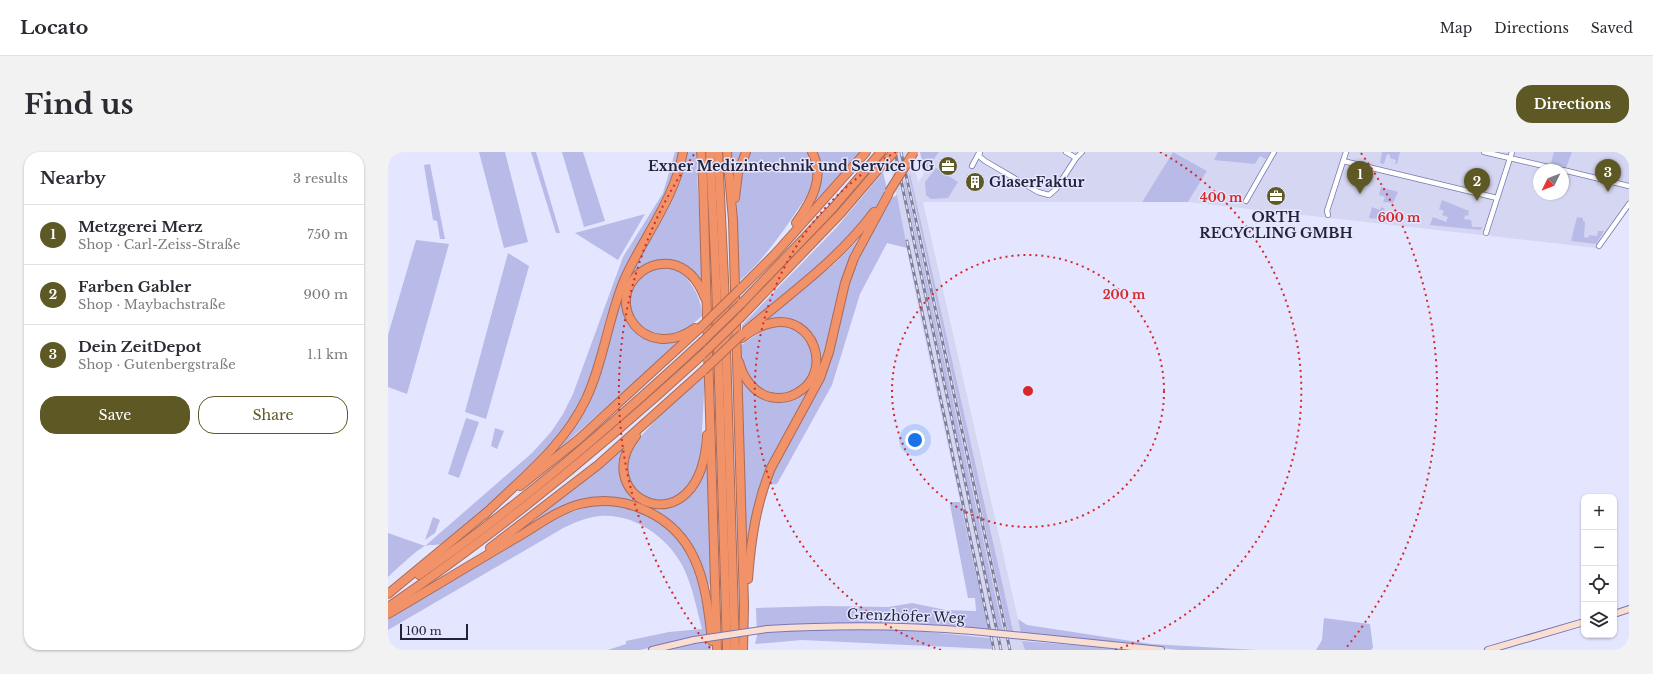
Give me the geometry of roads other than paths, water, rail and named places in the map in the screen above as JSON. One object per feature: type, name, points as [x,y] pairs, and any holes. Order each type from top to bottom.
[{"type":"highway","points":[[484,515],[544,458],[574,420],[585,400],[599,365],[616,302],[625,279],[670,194],[683,152]]},
{"type":"highway","points":[[701,152],[717,650]]},
{"type":"highway","points":[[710,152],[727,650]]},
{"type":"highway","points":[[718,152],[724,272],[735,650]]},
{"type":"highway","points":[[727,152],[733,220],[734,345],[744,605],[743,650]]},
{"type":"highway","points":[[733,220],[738,173],[746,152]]},
{"type":"highway","points":[[775,254],[812,198],[818,177],[817,164],[812,152]]},
{"type":"highway","points":[[388,595],[579,438],[711,317],[775,254],[866,152]]},
{"type":"highway","points":[[388,607],[472,548],[578,464],[635,416],[741,317],[841,213],[894,152]]},
{"type":"highway","points":[[454,575],[592,470],[734,345],[742,336],[838,255],[858,234],[888,193],[914,152]]},
{"type":"highway","points":[[388,595],[455,549],[525,496],[628,410],[741,304],[833,208],[880,153]]},
{"type":"highway","points":[[744,605],[754,522],[764,483],[820,378],[829,352],[845,283],[854,258],[888,193]]},
{"type":"highway","points":[[701,325],[690,332],[673,339],[656,339],[646,335],[637,328],[628,314],[626,303],[630,286],[639,273],[649,267],[660,264],[676,266],[686,271],[694,278],[703,293],[707,309]]},
{"type":"highway","points":[[734,345],[743,373],[752,386],[762,394],[774,398],[787,398],[799,393],[811,381],[817,367],[816,350],[810,337],[801,328],[787,323],[773,322],[742,336]]},
{"type":"highway","points":[[655,414],[628,446],[622,468],[627,484],[638,497],[654,504],[665,504],[676,502],[685,496],[693,487],[700,474],[704,458],[710,405]]},
{"type":"highway","points":[[388,614],[566,510],[580,504],[606,501],[631,506],[655,515],[676,531],[694,558],[702,581],[714,650]]},
{"type":"main road","points":[[1617,613],[1629,609]]},
{"type":"main road","points":[[1488,650],[1498,649],[1581,623]]},
{"type":"main road","name":"Grenzhöfer Weg","points":[[652,650],[694,640],[767,629],[819,626],[898,626],[972,631],[1161,650]]},
{"type":"street","points":[[1066,152],[1076,158]]},
{"type":"street","points":[[980,153],[981,159],[1042,193],[1049,195],[1056,189],[1076,158],[1082,152]]},
{"type":"street","points":[[1246,201],[1274,152]]},
{"type":"street","points":[[1328,215],[1327,211],[1346,152]]},
{"type":"street","points":[[1484,152],[1536,164]]},
{"type":"street","points":[[1486,233],[1512,152]]},
{"type":"street","points":[[972,166],[980,153]]},
{"type":"street","points":[[1343,161],[1497,198]]},
{"type":"street","points":[[1569,172],[1629,186]]},
{"type":"street","points":[[1599,246],[1629,204]]},
{"type":"railway","points":[[895,152],[1001,650]]},
{"type":"railway","points":[[901,152],[1010,650]]},
{"type":"railway","points":[[907,241],[994,650]]},
{"type":"place","name":"Exner Medizintechnik und Service UG","points":[[948,166]]},
{"type":"place","name":"GlaserFaktur","points":[[975,182]]},
{"type":"place","name":"Dein ZeitDepot","points":[[1608,192]]},
{"type":"place","name":"Metzgerei Merz","points":[[1360,194]]},
{"type":"place","name":"ORTH RECYCLING GMBH","points":[[1276,196]]},
{"type":"place","name":"Farben Gabler","points":[[1477,201]]}]
